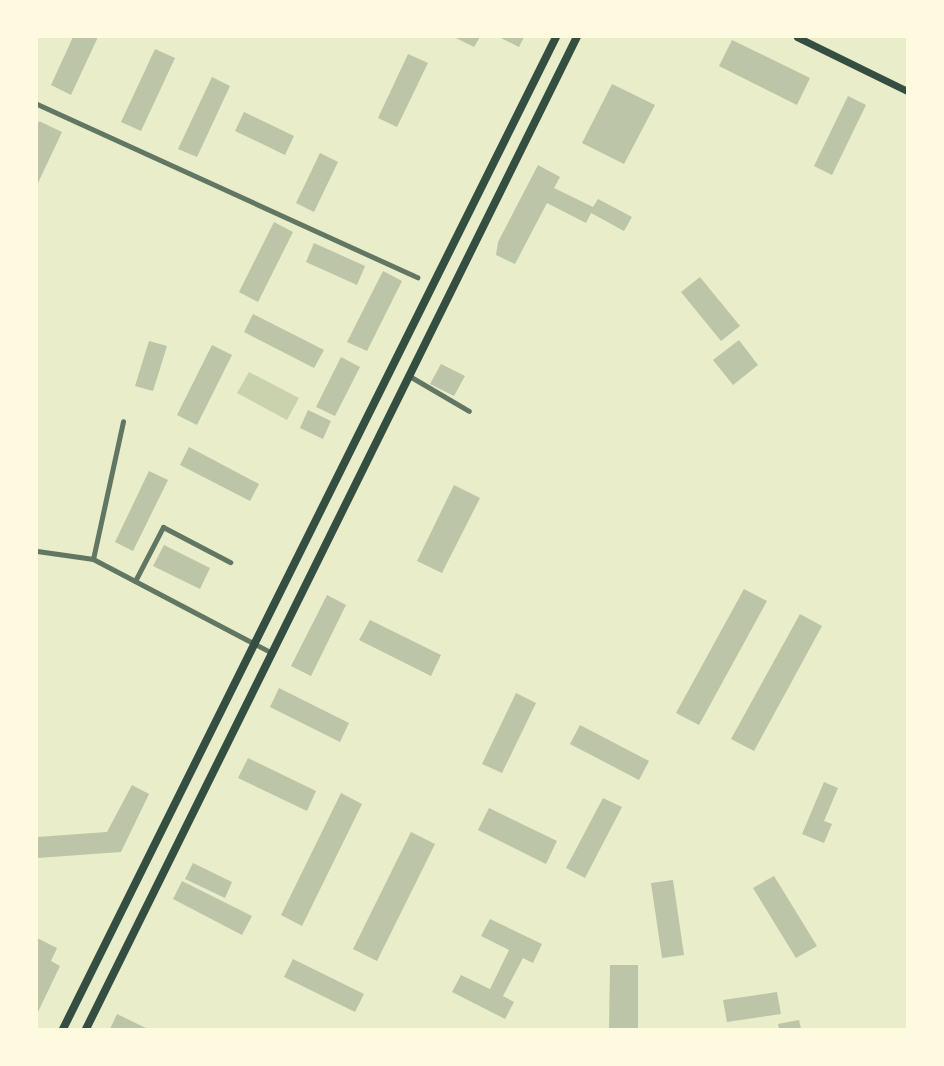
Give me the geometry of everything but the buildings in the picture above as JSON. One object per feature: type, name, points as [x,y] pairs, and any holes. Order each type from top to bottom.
[{"type":"main road","points":[[63,1029],[556,37]]},
{"type":"main road","points":[[86,1029],[275,654],[577,37]]},
{"type":"main road","points":[[797,37],[907,91]]},
{"type":"street","points":[[37,104],[417,277]]},
{"type":"street","points":[[411,377],[469,411]]},
{"type":"street","points":[[93,559],[123,421]]},
{"type":"street","points":[[135,581],[163,527],[230,562]]},
{"type":"street","points":[[37,551],[93,559],[275,654]]},
{"type":"green space","points":[[249,372],[299,398],[287,420],[237,393]]}]
